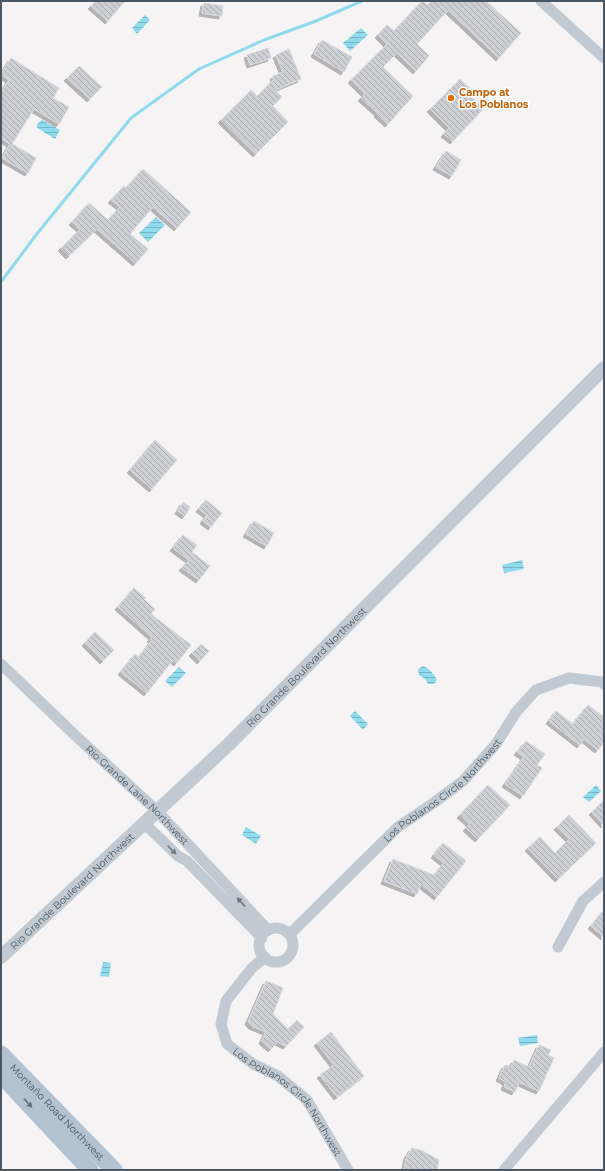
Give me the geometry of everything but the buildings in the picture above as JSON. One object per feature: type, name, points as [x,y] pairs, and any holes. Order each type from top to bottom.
[{"type":"main road","name":"Montaño Road Northwest","points":[[1,1054],[114,1170]]},
{"type":"main road","name":"Montaño Road Northwest","points":[[1,1075],[90,1170]]},
{"type":"street","points":[[541,1],[604,58]]},
{"type":"street","name":"Rio Grande Boulevard Northwest","points":[[1,958],[228,745],[604,368]]},
{"type":"street","name":"Rio Grande Lane Northwest","points":[[1,664],[157,811],[265,934]]},
{"type":"street","name":"Los Poblanos Circle Northwest","points":[[290,934],[398,827],[463,781],[496,744],[516,712],[536,690],[569,678],[602,682],[604,684]]},
{"type":"street","name":"Rio Grande Lane Northwest","points":[[144,823],[178,856],[187,862],[265,934]]},
{"type":"street","points":[[558,947],[583,901],[604,882]]},
{"type":"street","points":[[280,928],[290,934],[293,947],[286,959],[271,961],[265,957],[260,949],[260,942],[265,934],[280,928]]},
{"type":"street","name":"Los Poblanos Circle Northwest","points":[[265,957],[252,968],[226,1001],[221,1024],[227,1044],[253,1064],[278,1076],[307,1100],[348,1170]]},
{"type":"street","points":[[504,1170],[604,1052]]},
{"type":"water","points":[[145,15],[150,20],[137,34],[132,28]]},
{"type":"water","points":[[361,28],[368,35],[350,51],[343,43]]},
{"type":"water","points":[[42,120],[60,130],[55,139],[37,128],[37,124]]},
{"type":"water","points":[[156,217],[165,225],[148,242],[139,233]]},
{"type":"water","points":[[522,560],[524,569],[504,573],[502,565]]},
{"type":"water","points":[[423,666],[436,678],[437,680],[434,684],[428,684],[425,679],[419,675],[418,669]]},
{"type":"water","points":[[179,667],[186,673],[172,687],[165,681]]},
{"type":"water","points":[[355,711],[368,724],[363,730],[350,716]]},
{"type":"water","points":[[596,785],[601,791],[589,802],[583,797]]},
{"type":"water","points":[[246,827],[261,836],[256,844],[242,835]]},
{"type":"water","points":[[103,962],[111,963],[109,977],[100,976]]},
{"type":"water","points":[[537,1035],[538,1043],[520,1046],[518,1038]]},
{"type":"waterway","points":[[1,282],[36,235],[131,118],[199,69],[264,40],[316,21],[362,1]]},
{"type":"place","name":"Campo at Los Poblanos","points":[[451,98]]}]
